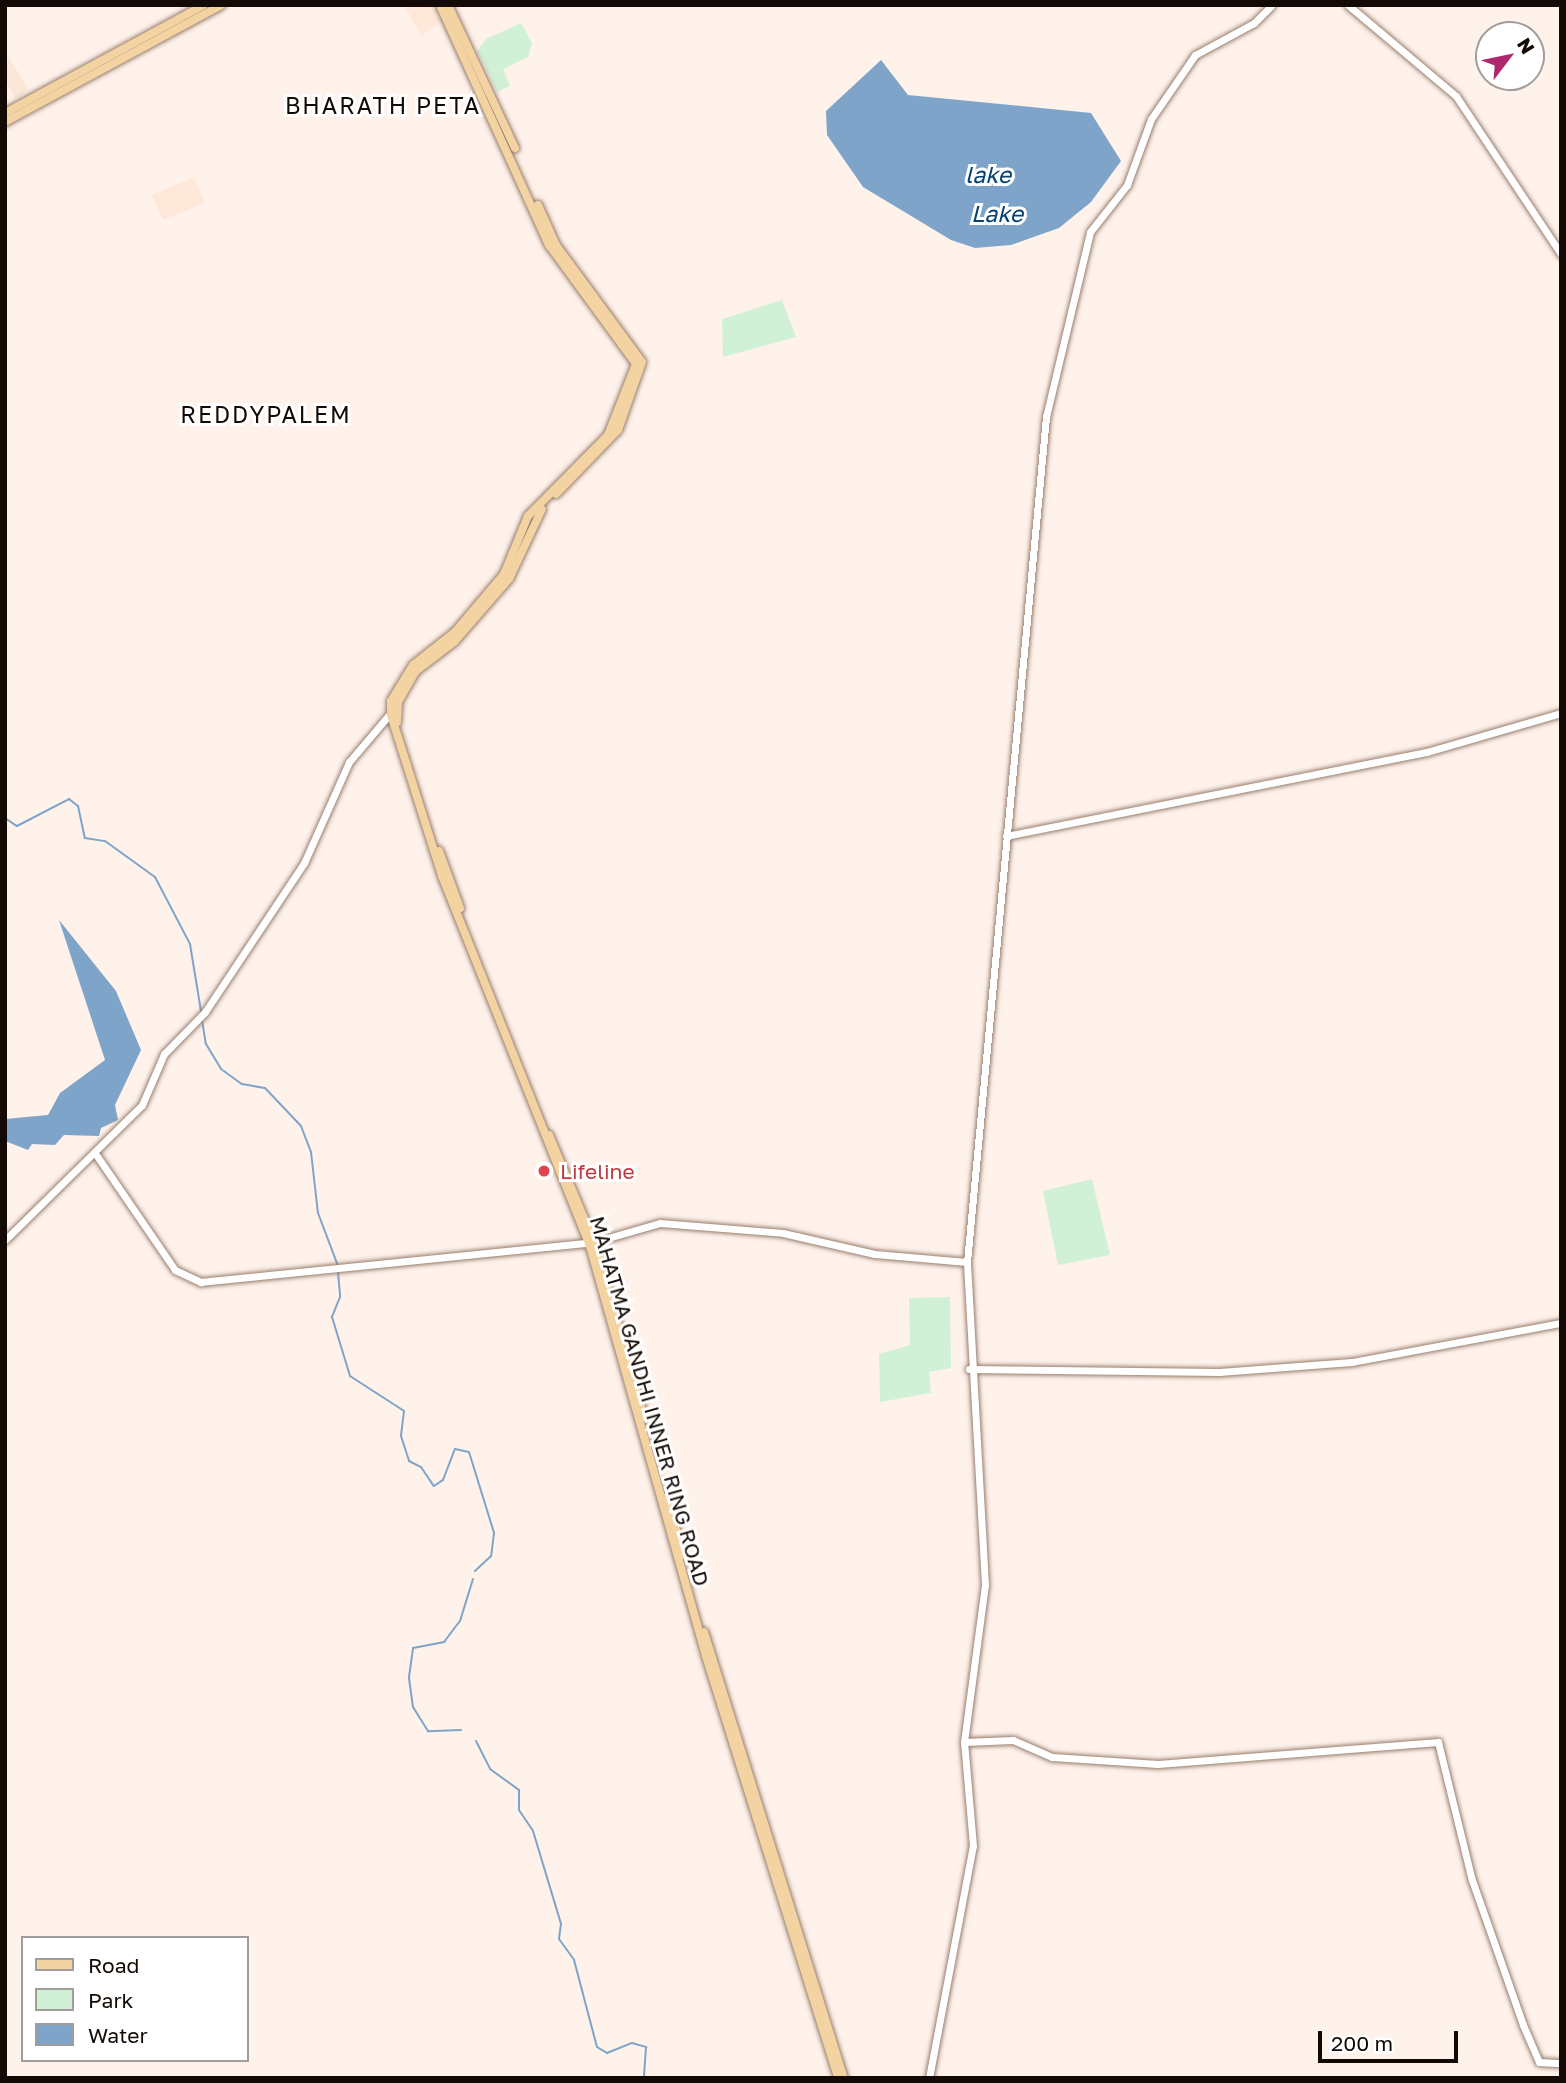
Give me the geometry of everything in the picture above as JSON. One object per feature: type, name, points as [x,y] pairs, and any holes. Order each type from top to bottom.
[{"type":"main road","points":[[5,113],[204,5]]},
{"type":"main road","points":[[5,122],[221,5]]},
{"type":"main road","points":[[393,709],[416,671],[454,642],[509,579],[538,513],[624,420],[642,362],[549,245],[440,5]]},
{"type":"main road","points":[[448,5],[551,237],[595,302]]},
{"type":"main road","name":"MAHATMA GANDHI INNER RING ROAD","points":[[393,709],[446,871],[591,1241],[703,1628],[844,2078]]},
{"type":"main road","name":"MAHATMA GANDHI INNER RING ROAD","points":[[591,1241],[706,1656],[838,2078]]},
{"type":"street","points":[[929,2078],[971,1879],[974,1819],[964,1742],[985,1585],[969,1369],[967,1262],[1045,417],[1090,232],[1127,185],[1151,119],[1195,55],[1254,23],[1272,5]]},
{"type":"street","points":[[1349,5],[1457,96],[1561,254]]},
{"type":"street","points":[[5,1240],[97,1156],[142,1104],[164,1054],[205,1013],[304,863],[349,762],[393,709]]},
{"type":"street","points":[[1006,836],[1427,752],[1561,713]]},
{"type":"street","points":[[97,1156],[184,1274],[201,1282],[331,1266],[591,1241],[660,1223],[783,1233],[866,1253],[967,1262]]},
{"type":"street","points":[[969,1369],[1219,1372],[1340,1363],[1561,1323]]},
{"type":"street","points":[[964,1742],[1013,1740],[1052,1757],[1158,1764],[1438,1742],[1469,1873],[1523,2025],[1539,2062],[1561,2063]]},
{"type":"shaded area","points":[[404,5],[435,5],[441,22],[421,36]]},
{"type":"shaded area","points":[[8,56],[29,90],[15,99],[5,79]]},
{"type":"shaded area","points":[[194,177],[205,203],[163,220],[152,195]]},
{"type":"green space","points":[[521,23],[532,43],[528,57],[503,69],[510,86],[497,92],[477,51],[486,39]]},
{"type":"green space","points":[[782,300],[796,337],[723,357],[722,319]]},
{"type":"green space","points":[[1092,1179],[1110,1255],[1058,1265],[1043,1191]]},
{"type":"green space","points":[[950,1297],[951,1368],[929,1372],[931,1393],[880,1402],[879,1354],[910,1345],[909,1298]]},
{"type":"water","name":"lake","points":[[881,60],[908,95],[1091,113],[1121,161],[1091,202],[1059,228],[1011,245],[975,248],[951,240],[863,187],[827,135],[826,111]]},
{"type":"water","points":[[59,920],[116,991],[141,1050],[115,1105],[118,1120],[101,1128],[99,1136],[64,1135],[55,1145],[32,1144],[28,1150],[5,1141],[5,1119],[48,1115],[60,1093],[105,1060]]},
{"type":"waterway","points":[[5,818],[17,826],[69,799],[78,806],[85,838],[105,841],[155,877],[190,944],[201,1011]]},
{"type":"waterway","points":[[202,1020],[206,1044],[221,1069],[242,1084],[265,1088],[301,1126],[311,1152],[318,1213],[338,1266]]},
{"type":"waterway","points":[[338,1272],[340,1297],[332,1317],[350,1376],[404,1411],[401,1436],[409,1461],[421,1467],[434,1486],[443,1480],[455,1449],[469,1452],[494,1533],[491,1556],[475,1571]]},
{"type":"waterway","points":[[461,1730],[428,1731],[413,1707],[409,1677],[413,1648],[444,1642],[460,1621],[473,1579]]},
{"type":"waterway","points":[[476,1741],[490,1769],[519,1790],[519,1810],[533,1831],[561,1924],[559,1939],[574,1960],[597,2047],[607,2053],[632,2043],[646,2047],[644,2078]]},
{"type":"place","name":"Lifeline","points":[[544,1171]]},
{"type":"district","name":"BHARATH PETA","points":[[383,105]]},
{"type":"district","name":"REDDYPALEM","points":[[266,414]]},
{"type":"water label","name":"Lake","points":[[997,213]]}]
